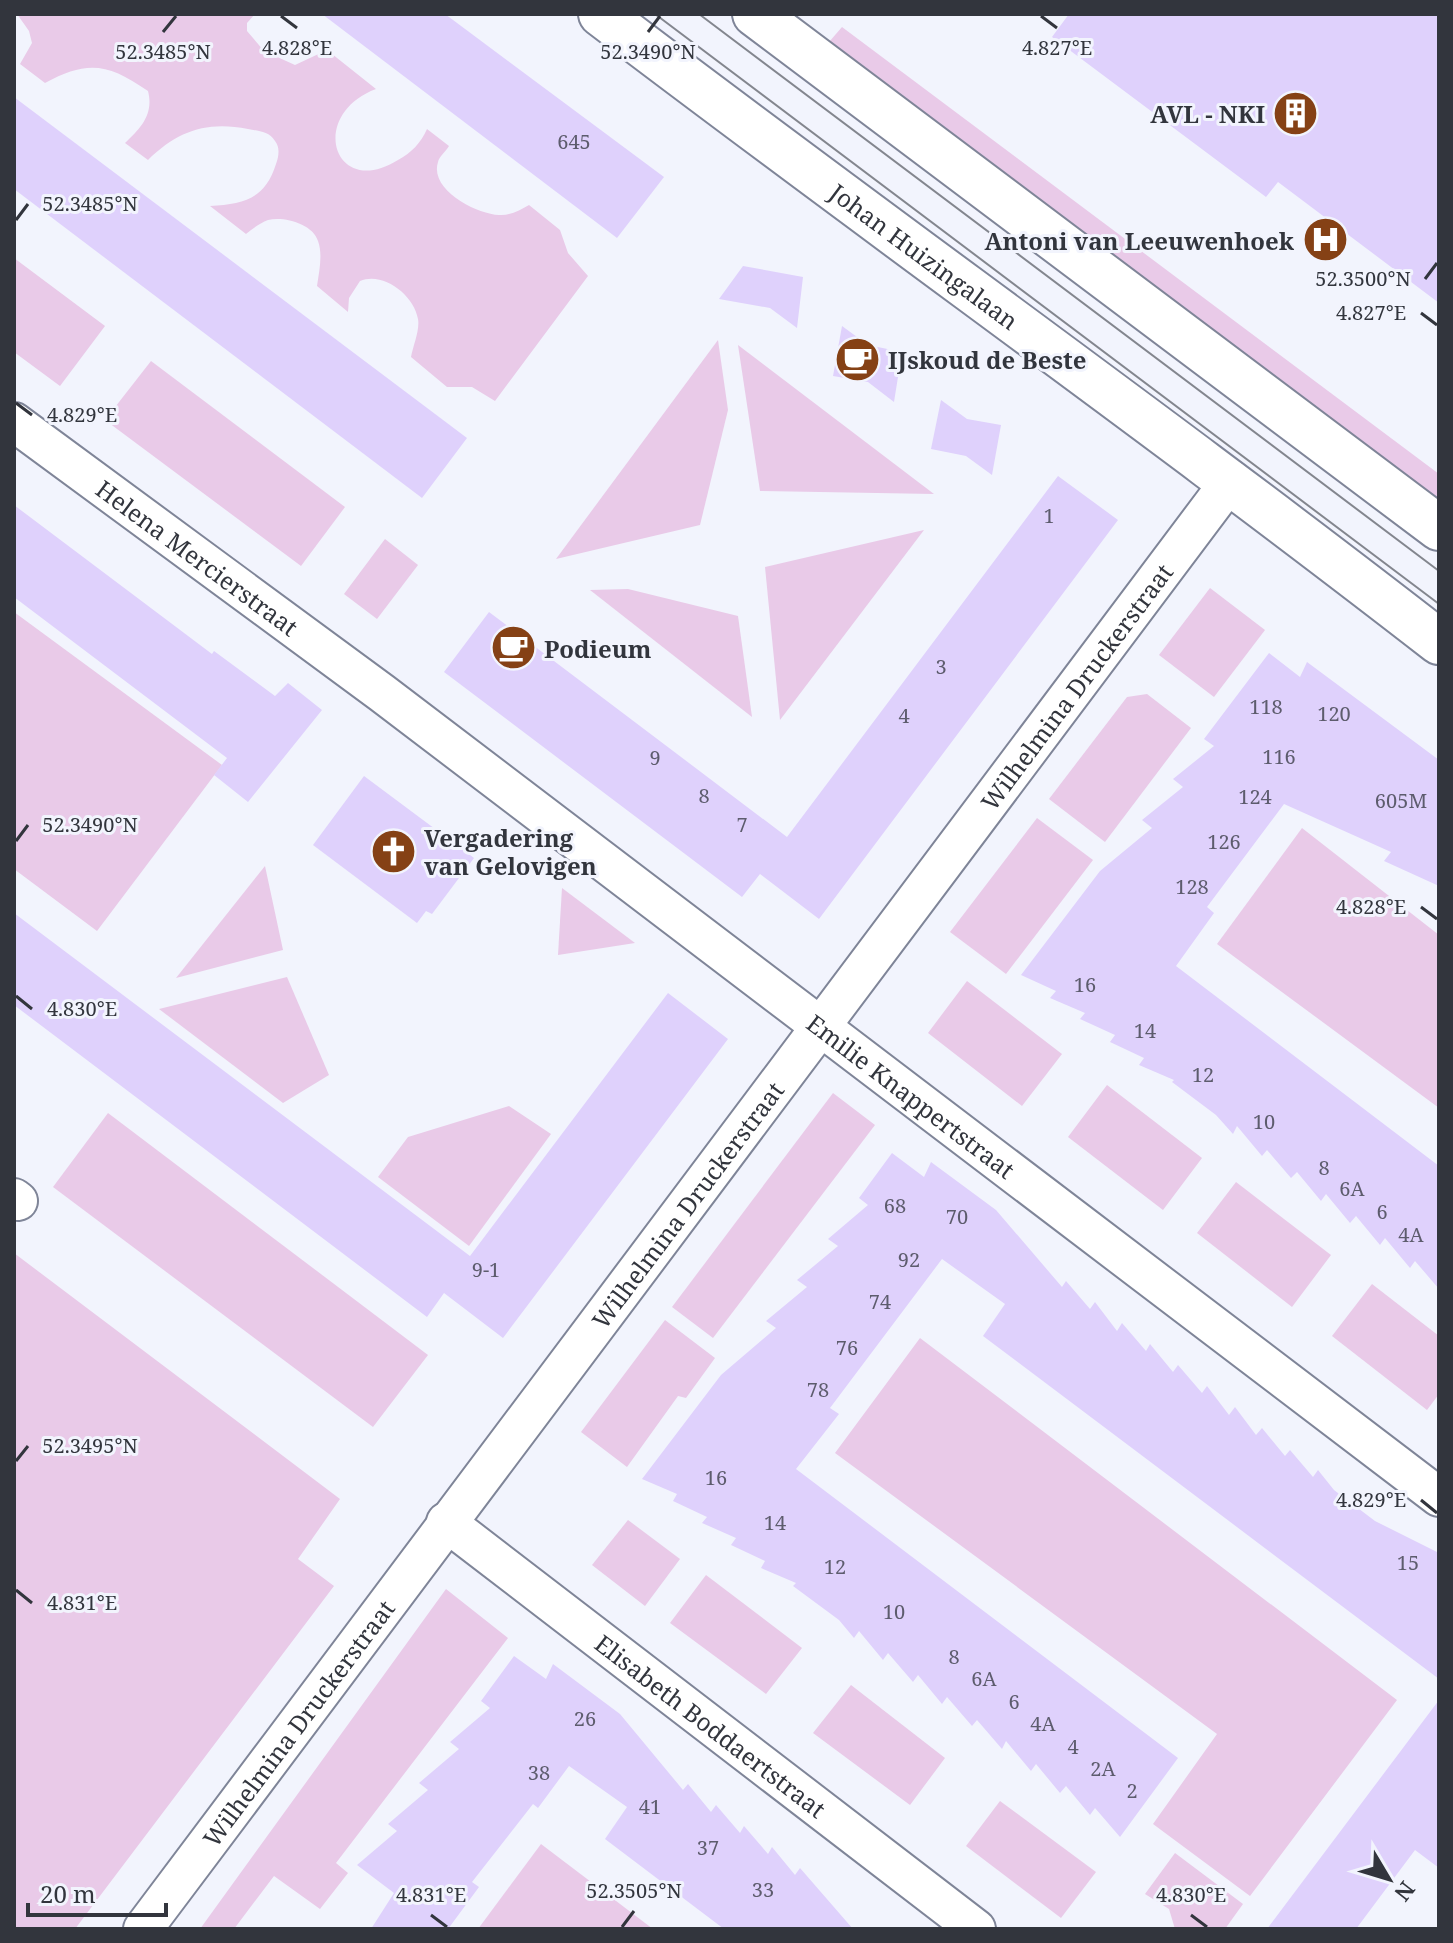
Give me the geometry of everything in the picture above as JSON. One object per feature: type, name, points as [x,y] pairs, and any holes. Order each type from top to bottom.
[{"type":"main road","name":"Johan Huizingalaan","points":[[601,14],[788,157],[1231,480],[1439,642]]},
{"type":"main road","points":[[755,14],[1439,528]]},
{"type":"street","name":"Helena Mercierstraat","points":[[14,422],[382,693]]},
{"type":"street","name":"Wilhelmina Druckerstraat","points":[[143,1929],[1231,480]]},
{"type":"street","name":"Emilie Knappertstraat","points":[[382,693],[1439,1497]]},
{"type":"street","name":"Elisabeth Boddaertstraat","points":[[446,1522],[976,1929]]},
{"type":"shaded area","points":[[17,14],[255,14],[247,23],[247,31],[264,51],[295,65],[327,50],[376,89],[355,101],[341,117],[336,133],[337,149],[345,162],[358,169],[376,170],[407,154],[419,143],[427,129],[449,146],[439,160],[437,172],[448,191],[457,199],[490,214],[507,215],[529,205],[560,230],[568,253],[588,276],[495,401],[472,387],[447,387],[411,357],[418,319],[410,302],[396,287],[378,279],[360,281],[349,298],[348,312],[317,286],[320,252],[318,241],[310,230],[290,220],[275,219],[262,223],[246,234],[210,206],[243,201],[266,185],[278,155],[277,143],[270,135],[233,127],[206,128],[182,135],[148,160],[125,143],[148,114],[148,91],[121,75],[97,68],[73,71],[45,83],[20,64],[32,43],[29,31]]},
{"type":"shaded area","points":[[842,27],[1439,474],[1439,514],[823,49]]},
{"type":"shaded area","points":[[14,258],[105,326],[60,386],[14,352]]},
{"type":"shaded area","points":[[718,340],[728,410],[700,525],[556,559]]},
{"type":"shaded area","points":[[738,345],[934,494],[760,491]]},
{"type":"shaded area","points":[[151,361],[345,507],[301,566],[105,420]]},
{"type":"shaded area","points":[[924,530],[780,720],[765,567]]},
{"type":"shaded area","points":[[385,539],[418,565],[377,619],[344,594]]},
{"type":"shaded area","points":[[1210,588],[1265,630],[1214,697],[1159,655]]},
{"type":"shaded area","points":[[628,589],[738,616],[752,717],[590,590]]},
{"type":"shaded area","points":[[14,612],[222,765],[97,931],[14,869]]},
{"type":"shaded area","points":[[1147,694],[1191,728],[1105,842],[1049,799],[1127,697]]},
{"type":"shaded area","points":[[1037,818],[1093,860],[1006,974],[950,932]]},
{"type":"shaded area","points":[[1302,828],[1439,935],[1439,1108],[1217,944]]},
{"type":"shaded area","points":[[265,866],[283,950],[176,978]]},
{"type":"shaded area","points":[[562,888],[635,943],[558,955]]},
{"type":"shaded area","points":[[287,977],[329,1075],[283,1103],[159,1009]]},
{"type":"shaded area","points":[[967,981],[1062,1054],[1022,1106],[928,1033]]},
{"type":"shaded area","points":[[1107,1085],[1202,1158],[1163,1210],[1068,1137]]},
{"type":"shaded area","points":[[833,1093],[875,1125],[713,1338],[672,1307]]},
{"type":"shaded area","points":[[509,1106],[551,1134],[469,1246],[378,1177],[408,1137]]},
{"type":"shaded area","points":[[108,1113],[428,1355],[373,1427],[53,1187]]},
{"type":"shaded area","points":[[1236,1182],[1331,1255],[1292,1307],[1197,1233]]},
{"type":"shaded area","points":[[14,1253],[340,1499],[298,1559],[334,1586],[75,1929],[14,1929]]},
{"type":"shaded area","points":[[1372,1284],[1439,1336],[1439,1394],[1427,1410],[1332,1336]]},
{"type":"shaded area","points":[[665,1320],[715,1358],[686,1398],[678,1396],[627,1467],[581,1432]]},
{"type":"shaded area","points":[[920,1338],[1397,1700],[1250,1896],[1153,1824],[1217,1734],[835,1453]]},
{"type":"shaded area","points":[[628,1520],[680,1559],[645,1606],[592,1565]]},
{"type":"shaded area","points":[[706,1575],[802,1648],[766,1694],[670,1623]]},
{"type":"shaded area","points":[[446,1589],[508,1638],[336,1863],[348,1873],[320,1909],[274,1876],[234,1929],[200,1929]]},
{"type":"shaded area","points":[[851,1685],[945,1758],[910,1805],[813,1733]]},
{"type":"shaded area","points":[[1000,1801],[1096,1872],[1061,1918],[966,1846]]},
{"type":"shaded area","points":[[541,1844],[653,1929],[478,1929]]},
{"type":"shaded area","points":[[1175,1853],[1243,1904],[1225,1929],[1175,1929],[1169,1909],[1145,1894]]},
{"type":"building","points":[[322,14],[445,14],[664,177],[617,238]]},
{"type":"building","name":"AVL - NKI","points":[[1069,14],[1439,14],[1439,303],[1278,182],[1266,197],[1052,37]]},
{"type":"building","points":[[14,97],[467,438],[422,498],[14,189]]},
{"type":"building","points":[[743,266],[803,277],[797,328],[770,308],[719,299]]},
{"type":"building","points":[[842,326],[868,345],[902,352],[894,402],[868,382],[833,376]]},
{"type":"building","points":[[941,400],[967,419],[1001,425],[992,475],[966,456],[931,449]]},
{"type":"building","points":[[1058,476],[1118,520],[819,919],[760,874],[742,897],[444,672],[489,612],[787,837]]},
{"type":"building","points":[[14,505],[212,654],[214,651],[275,696],[288,683],[322,710],[248,802],[214,775],[227,758],[14,597]]},
{"type":"building","points":[[1269,653],[1300,677],[1307,662],[1439,760],[1439,886],[1384,861],[1391,852],[1284,804],[1207,907],[1214,913],[1176,966],[1439,1166],[1439,1289],[1415,1261],[1410,1268],[1385,1238],[1380,1245],[1356,1216],[1350,1223],[1326,1194],[1321,1201],[1297,1172],[1291,1178],[1267,1150],[1262,1156],[1237,1126],[1233,1134],[1216,1115],[1172,1082],[1174,1080],[1139,1065],[1144,1058],[1110,1042],[1115,1035],[1080,1019],[1085,1013],[1050,998],[1056,991],[1021,975],[1100,871],[1152,828],[1142,820],[1183,787],[1173,779],[1214,746],[1204,739]]},
{"type":"building","name":"Vergadering van Gelovigen","points":[[364,776],[474,858],[432,914],[426,911],[417,923],[313,845]]},
{"type":"building","points":[[14,913],[470,1256],[668,993],[728,1039],[503,1338],[444,1293],[427,1317],[14,1005]]},
{"type":"building","points":[[892,1153],[924,1177],[931,1162],[996,1210],[1062,1287],[1066,1281],[1090,1309],[1095,1302],[1117,1331],[1122,1323],[1146,1351],[1150,1344],[1173,1372],[1178,1365],[1202,1393],[1207,1386],[1229,1415],[1235,1407],[1256,1435],[1262,1428],[1285,1456],[1290,1450],[1313,1477],[1318,1470],[1334,1490],[1375,1521],[1439,1553],[1439,1679],[983,1336],[1005,1304],[942,1259],[830,1408],[839,1414],[796,1469],[1178,1758],[1120,1837],[1095,1808],[1090,1815],[1066,1786],[1060,1793],[1036,1764],[1031,1771],[1006,1741],[1002,1749],[977,1720],[972,1726],[947,1697],[942,1704],[918,1675],[913,1682],[888,1653],[883,1660],[859,1631],[854,1638],[839,1620],[793,1586],[796,1583],[761,1568],[765,1561],[731,1545],[736,1538],[702,1523],[707,1517],[673,1501],[677,1494],[642,1479],[721,1375],[776,1328],[766,1321],[807,1287],[797,1280],[838,1246],[828,1239],[868,1205],[859,1198]]},
{"type":"building","points":[[514,1656],[546,1679],[553,1664],[620,1714],[683,1790],[688,1784],[711,1812],[716,1805],[740,1833],[744,1826],[768,1854],[772,1847],[795,1875],[800,1868],[853,1929],[724,1929],[605,1839],[627,1807],[569,1766],[538,1808],[533,1804],[472,1882],[479,1887],[448,1929],[371,1929],[394,1893],[357,1865],[397,1831],[388,1824],[428,1790],[419,1783],[459,1749],[450,1742],[490,1708],[481,1701]]},
{"type":"building","points":[[1439,1700],[1439,1868],[1415,1850],[1356,1929],[1267,1929]]},
{"type":"tram line","points":[[655,14],[1439,604]]},
{"type":"tram line","points":[[699,14],[1439,571]]},
{"type":"place","name":"AVL - NKI","points":[[1296,113]]},
{"type":"place","name":"Antoni van Leeuwenhoek","points":[[1325,240]]},
{"type":"place","name":"IJskoud de Beste","points":[[857,359]]},
{"type":"place","name":"Podieum","points":[[513,648]]},
{"type":"place","name":"Vergadering van Gelovigen","points":[[393,851]]}]
